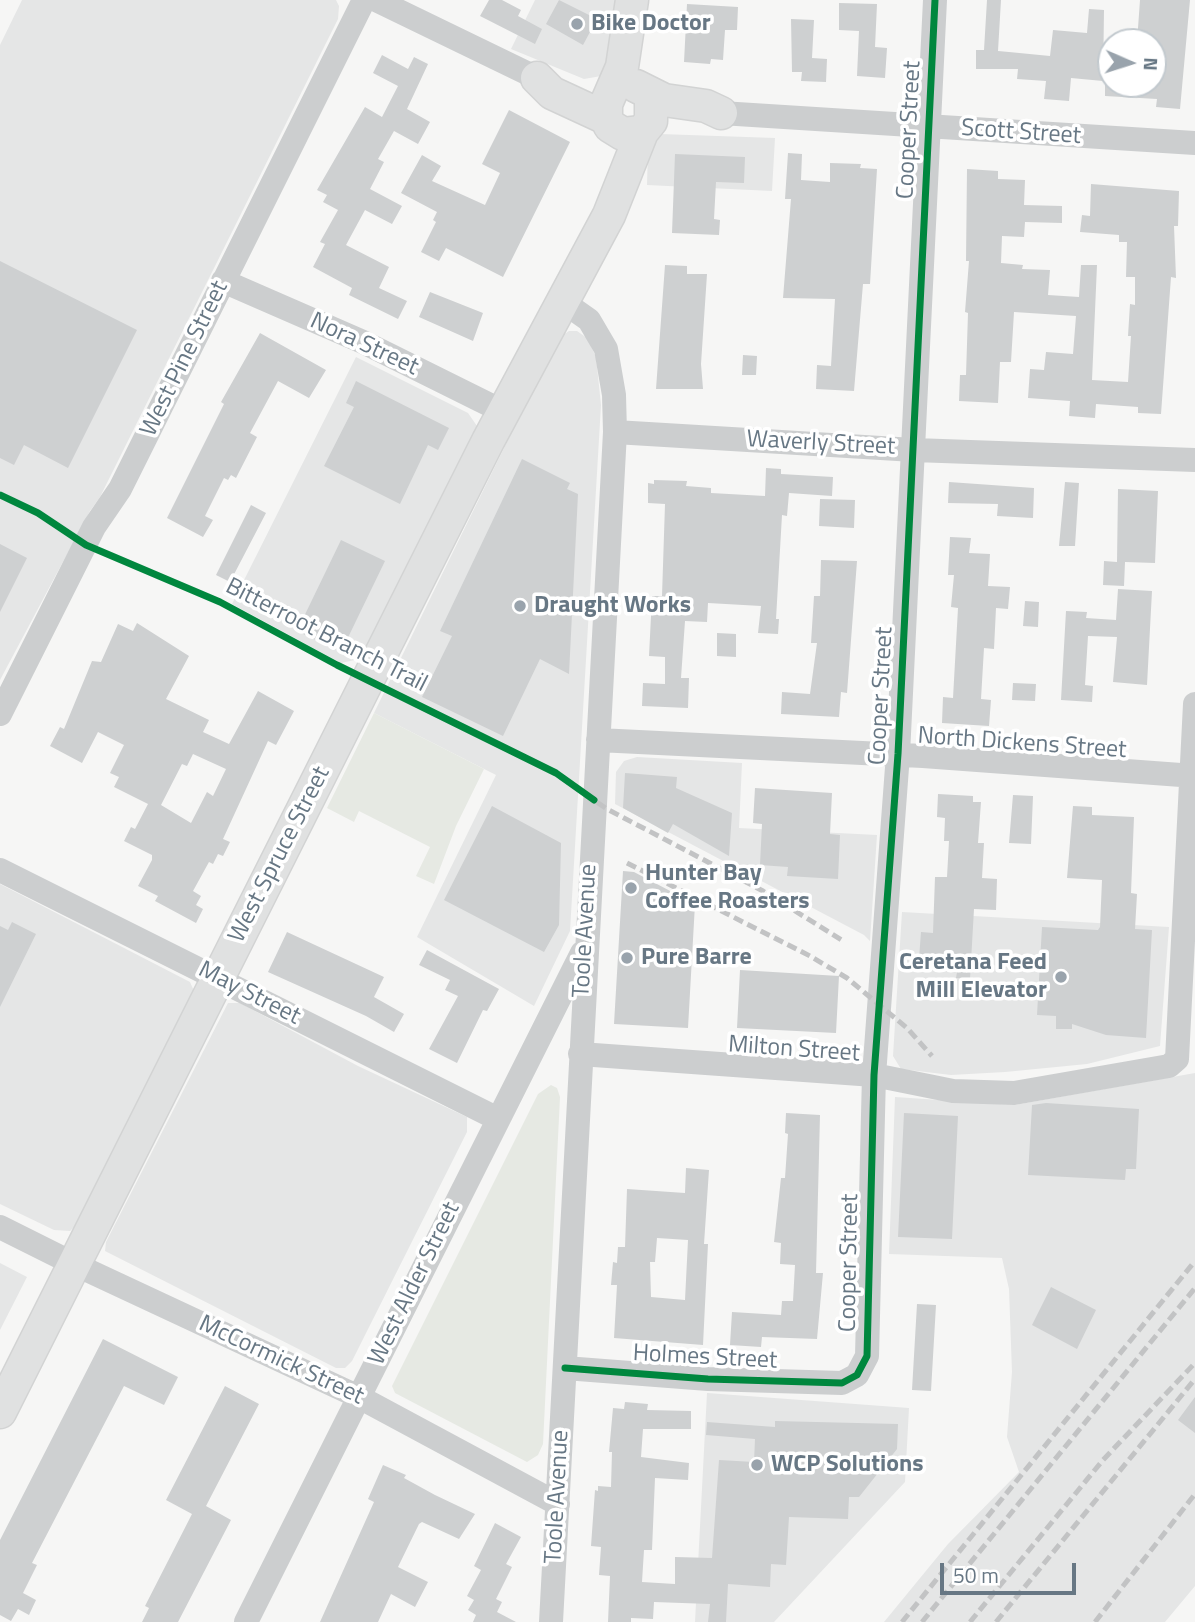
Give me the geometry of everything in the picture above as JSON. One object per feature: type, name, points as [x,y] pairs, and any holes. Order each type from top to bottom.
[{"type":"main road","points":[[581,263],[580,250],[610,167],[612,140],[609,107],[622,67],[632,0]]},
{"type":"main road","points":[[562,301],[609,215],[653,109],[648,92],[637,0]]},
{"type":"main road","points":[[537,78],[552,93],[609,107],[623,134],[695,122],[721,113]]},
{"type":"main road","points":[[609,107],[629,85],[706,106],[721,113]]},
{"type":"main road","name":"West Spruce Street","points":[[0,1412],[562,301]]},
{"type":"street","name":"West Pine Street","points":[[0,714],[94,527],[120,489],[364,0]]},
{"type":"street","points":[[376,0],[537,78]]},
{"type":"street","name":"Cooper Street","points":[[842,1383],[857,1375],[867,1356],[874,1075],[898,754],[935,0]]},
{"type":"street","name":"Scott Street","points":[[721,113],[1195,143]]},
{"type":"street","name":"Nora Street","points":[[223,281],[363,342],[504,412]]},
{"type":"street","name":"Toole Avenue","points":[[551,1622],[585,947],[615,432],[614,395],[606,349],[589,320],[562,301]]},
{"type":"street","name":"Waverly Street","points":[[615,432],[914,450],[1195,460]]},
{"type":"street","points":[[1193,776],[1195,705]]},
{"type":"street","name":"North Dickens Street","points":[[598,740],[898,754],[1193,776]]},
{"type":"street","name":"Milton Street","points":[[580,1054],[874,1075],[953,1091],[1014,1093],[1169,1066],[1177,1059],[1193,776]]},
{"type":"street","name":"May Street","points":[[0,870],[498,1119]]},
{"type":"street","name":"West Alder Street","points":[[246,1622],[585,947]]},
{"type":"street","name":"McCormick Street","points":[[0,1227],[74,1265],[359,1397],[558,1504]]},
{"type":"street","name":"Holmes Street","points":[[565,1368],[708,1379],[842,1383]]},
{"type":"shaded area","points":[[22,0],[336,0],[339,6],[338,19],[100,497],[0,680],[0,45]]},
{"type":"shaded area","points":[[535,0],[616,0],[613,54],[607,75],[584,79],[511,49]]},
{"type":"shaded area","points":[[660,134],[775,138],[772,191],[647,185],[648,149]]},
{"type":"shaded area","points":[[569,331],[577,331],[587,338],[596,357],[601,405],[570,931],[534,1006],[417,937],[496,775],[374,713],[558,338]]},
{"type":"shaded area","points":[[356,357],[468,413],[477,426],[476,435],[364,658],[341,663],[232,604]]},
{"type":"shaded area","points":[[374,713],[484,769],[456,826],[434,884],[416,876],[430,847],[359,811],[354,822],[327,808]]},
{"type":"shaded area","points":[[637,757],[742,763],[739,828],[877,835],[870,941],[864,935],[615,804],[616,772],[624,761]]},
{"type":"shaded area","points":[[0,884],[190,982],[194,991],[193,1001],[78,1224],[70,1231],[54,1230],[0,1204]]},
{"type":"shaded area","points":[[902,912],[1169,927],[1160,1046],[1087,1064],[1005,1072],[951,1075],[901,1069],[893,1056]]},
{"type":"shaded area","points":[[228,1003],[240,1003],[358,1066],[467,1117],[467,1132],[352,1361],[345,1368],[336,1368],[105,1251],[106,1242]]},
{"type":"shaded area","points":[[1195,1073],[1195,1586],[1165,1622],[884,1622],[948,1544],[1019,1472],[1007,1437],[1012,1372],[1009,1289],[1002,1258],[889,1254],[895,1097],[1014,1105]]},
{"type":"shaded area","points":[[551,1085],[557,1088],[560,1097],[543,1444],[538,1455],[527,1462],[395,1393],[392,1386],[538,1094]]},
{"type":"shaded area","points":[[0,1263],[27,1277],[0,1330]]},
{"type":"shaded area","points":[[707,1393],[909,1408],[905,1482],[774,1622],[695,1622]]},
{"type":"building","points":[[489,0],[502,0],[521,10],[518,16],[542,29],[535,44],[480,16]]},
{"type":"building","name":"Bike Doctor","points":[[559,0],[597,19],[583,45],[546,24]]},
{"type":"building","points":[[987,0],[1001,0],[998,51],[1050,56],[1053,30],[1087,33],[1089,9],[1104,10],[1104,28],[1097,28],[1097,80],[1071,78],[1069,101],[1044,99],[1046,81],[1017,79],[1018,69],[976,69],[976,50],[984,50]]},
{"type":"building","points":[[1140,0],[1190,0],[1180,109],[1156,107],[1157,99],[1140,98],[1167,98],[1167,28],[1138,28]]},
{"type":"building","points":[[839,3],[877,4],[875,47],[887,48],[885,78],[857,76],[859,31],[839,30]]},
{"type":"building","points":[[687,4],[738,7],[737,30],[725,30],[723,60],[711,59],[710,64],[684,62]]},
{"type":"building","points":[[791,19],[814,20],[812,58],[827,59],[826,82],[801,81],[802,72],[792,72]]},
{"type":"building","points":[[382,55],[408,69],[414,57],[428,64],[407,109],[430,122],[418,144],[394,131],[378,159],[384,162],[370,189],[402,206],[392,224],[365,210],[346,245],[389,267],[379,288],[407,301],[398,319],[349,295],[352,288],[313,267],[325,244],[320,242],[338,210],[323,202],[327,195],[317,190],[365,107],[382,117],[398,86],[373,73]]},
{"type":"building","points":[[509,110],[570,142],[503,277],[446,248],[439,261],[421,252],[436,222],[433,220],[437,212],[401,193],[422,155],[441,166],[432,181],[485,205],[500,173],[482,164]]},
{"type":"building","points":[[788,153],[802,154],[801,180],[830,182],[830,163],[861,164],[860,168],[877,169],[870,284],[863,284],[854,391],[816,389],[817,365],[831,366],[835,299],[783,298],[791,199],[785,199]]},
{"type":"building","points":[[675,154],[745,157],[744,183],[716,182],[714,219],[720,220],[719,235],[672,233]]},
{"type":"building","points":[[967,169],[998,171],[998,179],[1025,180],[1024,205],[1062,206],[1062,223],[1025,222],[1024,237],[1002,236],[1001,263],[1023,265],[1022,269],[1050,270],[1048,295],[1079,297],[1081,265],[1097,265],[1092,380],[1128,382],[1130,304],[1135,305],[1135,277],[1126,277],[1127,242],[1119,242],[1119,235],[1080,232],[1082,215],[1090,216],[1091,184],[1179,191],[1178,226],[1174,226],[1176,278],[1171,277],[1161,414],[1138,413],[1138,407],[1096,404],[1095,418],[1069,416],[1070,401],[1028,398],[1030,369],[1044,370],[1046,352],[1073,354],[1076,316],[1014,312],[1011,362],[1000,362],[998,403],[959,401],[960,375],[966,375],[968,313],[965,312],[969,261],[966,261]]},
{"type":"building","points":[[0,261],[137,330],[68,468],[24,445],[14,465],[0,458]]},
{"type":"building","points":[[665,265],[687,266],[687,274],[707,274],[701,364],[703,389],[656,389]]},
{"type":"building","points":[[430,292],[483,313],[473,341],[419,317]]},
{"type":"building","points":[[260,333],[326,370],[309,398],[278,381],[250,433],[257,437],[236,478],[231,475],[228,480],[224,478],[205,516],[213,520],[203,537],[167,518],[224,404],[221,402]]},
{"type":"building","points":[[743,355],[757,356],[756,375],[742,375]]},
{"type":"building","points":[[356,381],[449,428],[438,450],[428,445],[400,504],[324,466],[354,407],[346,403]]},
{"type":"building","points":[[522,459],[570,483],[567,489],[578,494],[569,674],[540,659],[503,736],[422,697],[452,636],[440,631]]},
{"type":"building","points":[[766,468],[781,469],[781,474],[833,477],[832,496],[789,493],[787,516],[782,515],[776,619],[779,619],[778,634],[758,633],[761,606],[708,603],[707,622],[685,621],[681,678],[689,678],[688,708],[642,706],[643,683],[665,684],[665,657],[649,656],[652,596],[662,596],[665,504],[648,503],[648,483],[654,484],[654,480],[687,481],[686,486],[711,488],[711,493],[765,496]]},
{"type":"building","points":[[949,482],[1034,488],[1033,518],[997,516],[998,504],[948,503]]},
{"type":"building","points":[[1065,482],[1079,483],[1075,546],[1059,546]]},
{"type":"building","points":[[1118,489],[1158,491],[1155,563],[1125,562],[1124,586],[1103,585],[1104,561],[1117,562]]},
{"type":"building","points":[[820,499],[855,500],[854,528],[819,526]]},
{"type":"building","points":[[251,505],[266,513],[230,582],[216,575]]},
{"type":"building","points":[[950,537],[971,538],[969,553],[990,554],[988,586],[1010,587],[1008,609],[996,608],[994,649],[984,648],[981,699],[991,700],[989,726],[942,723],[943,697],[953,698],[958,608],[951,607],[954,575],[948,575]]},
{"type":"building","points":[[341,540],[385,561],[341,652],[297,631]]},
{"type":"building","points":[[0,544],[27,558],[0,612]]},
{"type":"building","points":[[821,560],[857,561],[847,693],[841,692],[839,717],[781,714],[782,692],[810,694],[817,643],[811,643],[814,596],[820,596]]},
{"type":"building","points":[[1118,589],[1152,591],[1147,685],[1113,682],[1117,637],[1088,636],[1085,685],[1093,686],[1092,702],[1061,700],[1066,611],[1087,612],[1086,618],[1116,620]]},
{"type":"building","points":[[1025,601],[1039,602],[1038,627],[1023,626]]},
{"type":"building","points":[[137,623],[189,656],[166,699],[209,720],[203,732],[229,744],[258,691],[294,711],[276,745],[268,741],[223,839],[230,842],[223,856],[218,854],[213,864],[209,862],[193,891],[201,896],[196,905],[203,909],[196,923],[155,901],[158,896],[138,886],[152,855],[124,841],[131,827],[135,829],[148,804],[114,787],[119,777],[110,773],[124,745],[98,732],[82,763],[50,746],[60,727],[64,729],[92,661],[101,662],[118,624],[133,631]],"holes":[[[193,754],[226,769],[213,796],[207,792],[191,823],[161,805],[182,764],[187,766]]]},
{"type":"building","points":[[717,633],[736,634],[736,657],[717,656]]},
{"type":"building","points":[[1013,683],[1036,684],[1035,701],[1012,700]]},
{"type":"building","points":[[625,773],[677,777],[676,788],[732,813],[729,856],[673,824],[668,833],[623,808]]},
{"type":"building","points":[[755,788],[832,793],[830,834],[840,835],[838,879],[787,876],[788,867],[760,865],[762,824],[753,823]]},
{"type":"building","points":[[938,794],[973,796],[973,802],[981,802],[978,843],[984,843],[982,878],[997,879],[996,910],[974,909],[970,979],[956,978],[957,972],[942,971],[919,959],[921,932],[933,933],[935,877],[947,877],[949,841],[944,841],[945,818],[937,817]]},
{"type":"building","points":[[1013,795],[1033,796],[1031,844],[1009,843]]},
{"type":"building","points":[[492,806],[561,843],[559,925],[544,952],[444,900]]},
{"type":"building","points":[[1073,806],[1092,807],[1092,815],[1134,817],[1131,893],[1137,894],[1135,929],[1152,930],[1146,1038],[1106,1035],[1072,1024],[1072,1029],[1056,1029],[1056,1016],[1037,1015],[1042,927],[1098,930],[1100,927],[1102,880],[1067,878]]},
{"type":"building","points":[[623,871],[634,872],[695,904],[688,1028],[614,1024]]},
{"type":"building","points":[[12,922],[36,934],[0,1007],[0,926],[8,930]]},
{"type":"building","points":[[287,932],[384,977],[374,997],[404,1014],[394,1032],[366,1016],[268,972]]},
{"type":"building","points":[[427,950],[499,989],[487,1011],[483,1010],[457,1063],[429,1049],[458,996],[445,990],[450,980],[419,965]]},
{"type":"building","points":[[740,970],[839,976],[836,1033],[737,1028]]},
{"type":"building","points":[[1046,1103],[1139,1109],[1136,1169],[1126,1169],[1125,1180],[1028,1175],[1032,1105]]},
{"type":"building","points":[[786,1113],[820,1115],[816,1273],[823,1273],[817,1339],[762,1337],[761,1347],[730,1345],[732,1312],[781,1315],[782,1301],[793,1301],[795,1265],[780,1264],[781,1243],[774,1242],[781,1178],[785,1178],[788,1134],[785,1133]]},
{"type":"building","points":[[904,1113],[958,1116],[952,1239],[898,1237]]},
{"type":"building","points":[[686,1168],[709,1170],[704,1244],[708,1244],[703,1345],[614,1338],[617,1285],[611,1285],[613,1262],[617,1263],[618,1247],[625,1247],[627,1189],[685,1193]],"holes":[[[657,1238],[688,1240],[685,1300],[651,1297],[650,1262],[655,1262]]]},
{"type":"building","points":[[1051,1287],[1096,1310],[1077,1349],[1032,1325]]},
{"type":"building","points":[[917,1304],[936,1305],[931,1391],[912,1390]]},
{"type":"building","points":[[103,1339],[178,1377],[164,1405],[124,1386],[32,1563],[37,1565],[23,1593],[36,1600],[29,1615],[18,1609],[11,1621],[0,1615],[0,1540]]},
{"type":"building","points":[[225,1386],[259,1404],[206,1506],[231,1520],[178,1622],[142,1622],[149,1608],[145,1606],[192,1514],[166,1500]]},
{"type":"building","points":[[1195,1397],[1195,1433],[1178,1420]]},
{"type":"building","points":[[625,1402],[648,1404],[647,1410],[691,1411],[691,1429],[643,1429],[641,1457],[689,1463],[688,1480],[655,1478],[652,1550],[644,1550],[642,1582],[675,1584],[675,1557],[712,1558],[719,1460],[754,1462],[755,1439],[706,1435],[707,1422],[775,1427],[775,1421],[898,1424],[897,1449],[859,1497],[849,1497],[848,1519],[789,1517],[786,1565],[771,1564],[770,1587],[728,1584],[726,1622],[708,1622],[710,1604],[654,1602],[653,1619],[631,1618],[631,1622],[608,1622],[610,1576],[599,1575],[601,1547],[591,1546],[595,1490],[598,1491],[598,1486],[611,1487],[612,1452],[609,1452],[613,1408],[624,1409]]},
{"type":"building","points":[[383,1465],[475,1514],[459,1539],[422,1522],[419,1524],[398,1567],[428,1582],[415,1607],[391,1594],[378,1622],[320,1622],[374,1502],[368,1499]]},
{"type":"building","points":[[495,1523],[521,1537],[506,1564],[512,1567],[496,1599],[502,1602],[497,1612],[516,1622],[473,1622],[476,1615],[468,1610],[474,1600],[467,1596],[481,1570],[474,1566]]},
{"type":"railway","points":[[560,777],[607,809],[763,891],[845,942]]},
{"type":"railway","points":[[627,863],[810,956],[847,978],[907,1028],[932,1056]]},
{"type":"railway","points":[[902,1622],[1195,1261]]},
{"type":"railway","points":[[922,1622],[1195,1288]]},
{"type":"railway","points":[[970,1622],[1103,1460],[1195,1363]]},
{"type":"railway","points":[[996,1622],[1195,1379]]},
{"type":"railway","points":[[1095,1622],[1195,1494]]},
{"type":"cycle path","points":[[565,1368],[708,1379],[842,1383],[857,1375],[867,1356],[874,1075],[898,754],[935,0]]},
{"type":"cycle path","name":"Bitterroot Branch Trail","points":[[0,495],[38,513],[86,545],[220,602],[337,665],[556,773],[594,800]]},
{"type":"place","name":"Bike Doctor","points":[[577,24]]},
{"type":"place","name":"Draught Works","points":[[520,606]]},
{"type":"place","name":"Hunter Bay Coffee Roasters","points":[[631,888]]},
{"type":"place","name":"Pure Barre","points":[[627,958]]},
{"type":"place","name":"Ceretana Feed Mill Elevator","points":[[1061,977]]},
{"type":"place","name":"WCP Solutions","points":[[757,1465]]}]
